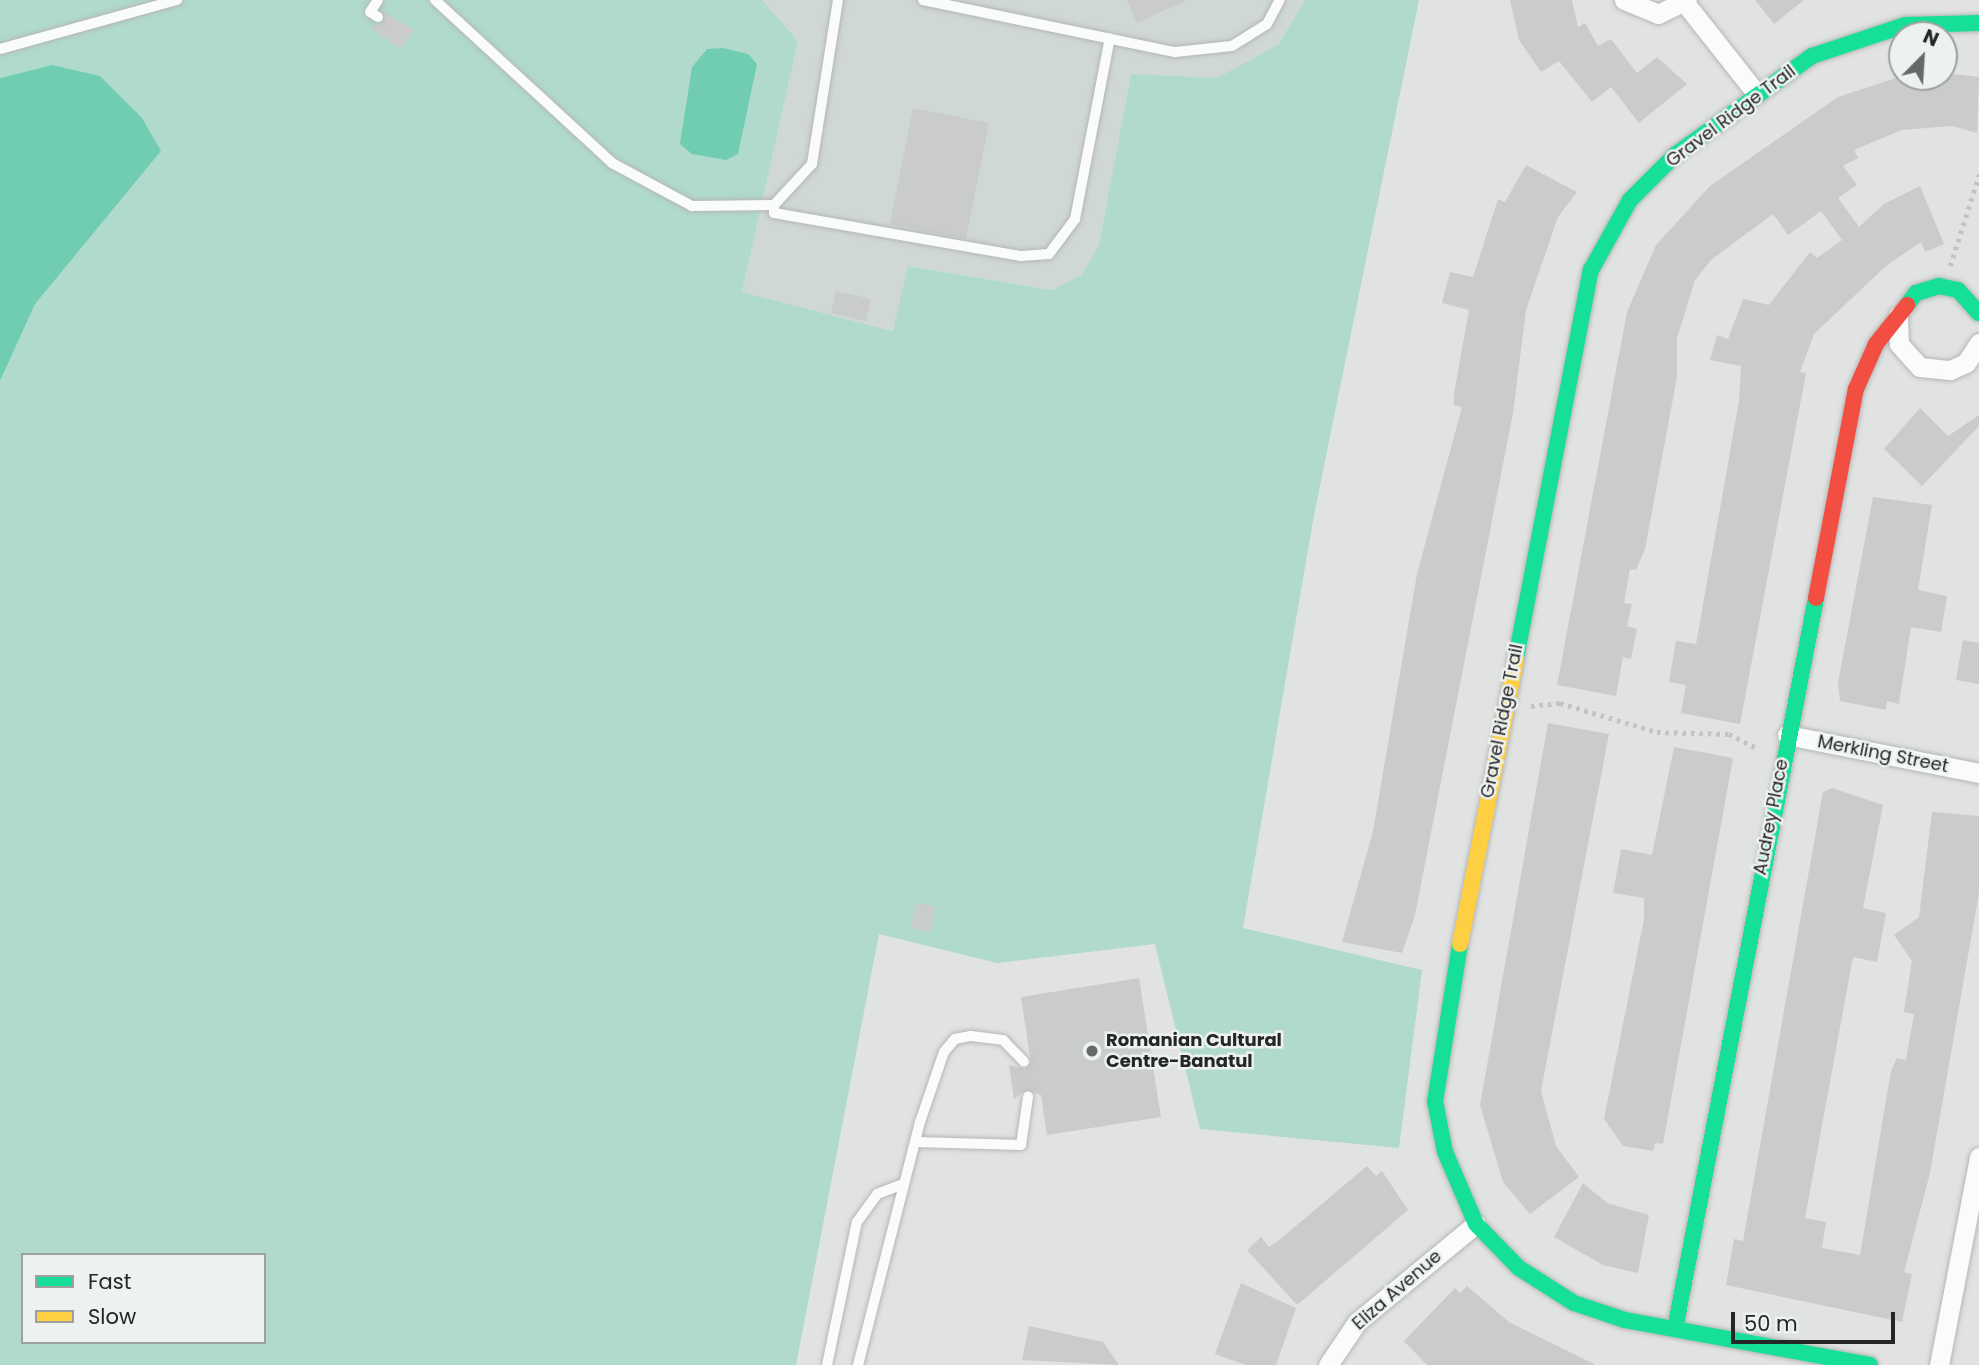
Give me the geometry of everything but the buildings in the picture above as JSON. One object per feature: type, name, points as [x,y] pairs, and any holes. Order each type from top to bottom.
[{"type":"street","points":[[1624,0],[1658,15],[1686,1],[1756,93]]},
{"type":"street","name":"Gravel Ridge Trail","points":[[1870,1365],[1675,1329],[1574,1303],[1519,1268],[1476,1224],[1445,1152],[1435,1101],[1441,1041],[1581,299],[1630,200],[1675,155],[1756,93],[1812,56],[1863,34],[1905,24],[1979,23]]},
{"type":"street","name":"Audrey Place","points":[[1675,1329],[1787,735],[1856,389],[1876,344],[1916,293],[1939,286],[1958,290],[1979,313]]},
{"type":"street","points":[[1898,317],[1899,344],[1920,367],[1950,370],[1966,363],[1979,343]]},
{"type":"street","name":"Merkling Street","points":[[1787,735],[1979,773]]},
{"type":"street","points":[[1939,1365],[1979,1157]]},
{"type":"street","name":"Eliza Avenue","points":[[1328,1365],[1357,1322],[1476,1224]]},
{"type":"lane","points":[[0,48],[177,0]]},
{"type":"lane","points":[[378,0],[370,12],[378,17]]},
{"type":"lane","points":[[435,0],[612,163],[692,206],[774,205]]},
{"type":"lane","points":[[838,0],[812,164],[774,205],[774,213],[1021,256],[1049,254],[1075,219],[1110,38]]},
{"type":"lane","points":[[923,0],[1175,52],[1232,46],[1267,24],[1280,0]]},
{"type":"lane","points":[[858,1365],[931,1082],[955,1039],[1003,1040],[1024,1062]]},
{"type":"lane","points":[[916,1142],[1021,1145],[1028,1097]]},
{"type":"lane","points":[[827,1365],[857,1222],[877,1194],[903,1184]]},
{"type":"path","points":[[1950,266],[1979,175]]},
{"type":"path","points":[[1531,706],[1560,703],[1657,732],[1730,734],[1757,748]]},
{"type":"shaded area","points":[[0,0],[762,0],[798,41],[742,292],[893,331],[908,266],[1052,290],[1082,275],[1099,245],[1131,74],[1217,78],[1278,45],[1305,0],[1419,0],[1314,515],[1243,928],[1422,970],[1399,1148],[1200,1129],[1155,944],[997,963],[879,934],[796,1365],[0,1365],[0,381],[34,304],[161,151],[52,65],[0,78]]},
{"type":"shaded area","points":[[762,0],[1305,0],[1278,45],[1217,79],[1131,74],[1099,245],[1082,275],[1052,290],[909,266],[894,331],[742,292],[798,41]]},
{"type":"shaded area","points":[[723,48],[748,54],[757,64],[738,154],[726,160],[692,154],[680,144],[692,67],[707,49]]},
{"type":"shaded area","points":[[52,65],[100,76],[142,118],[161,151],[35,304],[0,381],[0,78]]},
{"type":"traffic: fast","points":[[1516,658],[1591,270],[1630,200],[1675,155],[1812,56],[1905,25],[1979,23]]},
{"type":"traffic: fast","points":[[1907,305],[1916,293],[1939,286],[1958,290],[1979,313]]},
{"type":"traffic: fast","points":[[1675,1329],[1816,598]]},
{"type":"traffic: fast","points":[[1460,944],[1435,1101],[1445,1152],[1476,1224],[1519,1268],[1574,1303],[1625,1320],[1870,1365]]},
{"type":"traffic: slow","points":[[1460,944],[1516,658]]},
{"type":"traffic: jam","points":[[1816,598],[1856,389],[1876,344],[1907,305]]},
{"type":"place","name":"Romanian Cultural Centre-Banatul","points":[[1092,1051]]}]
